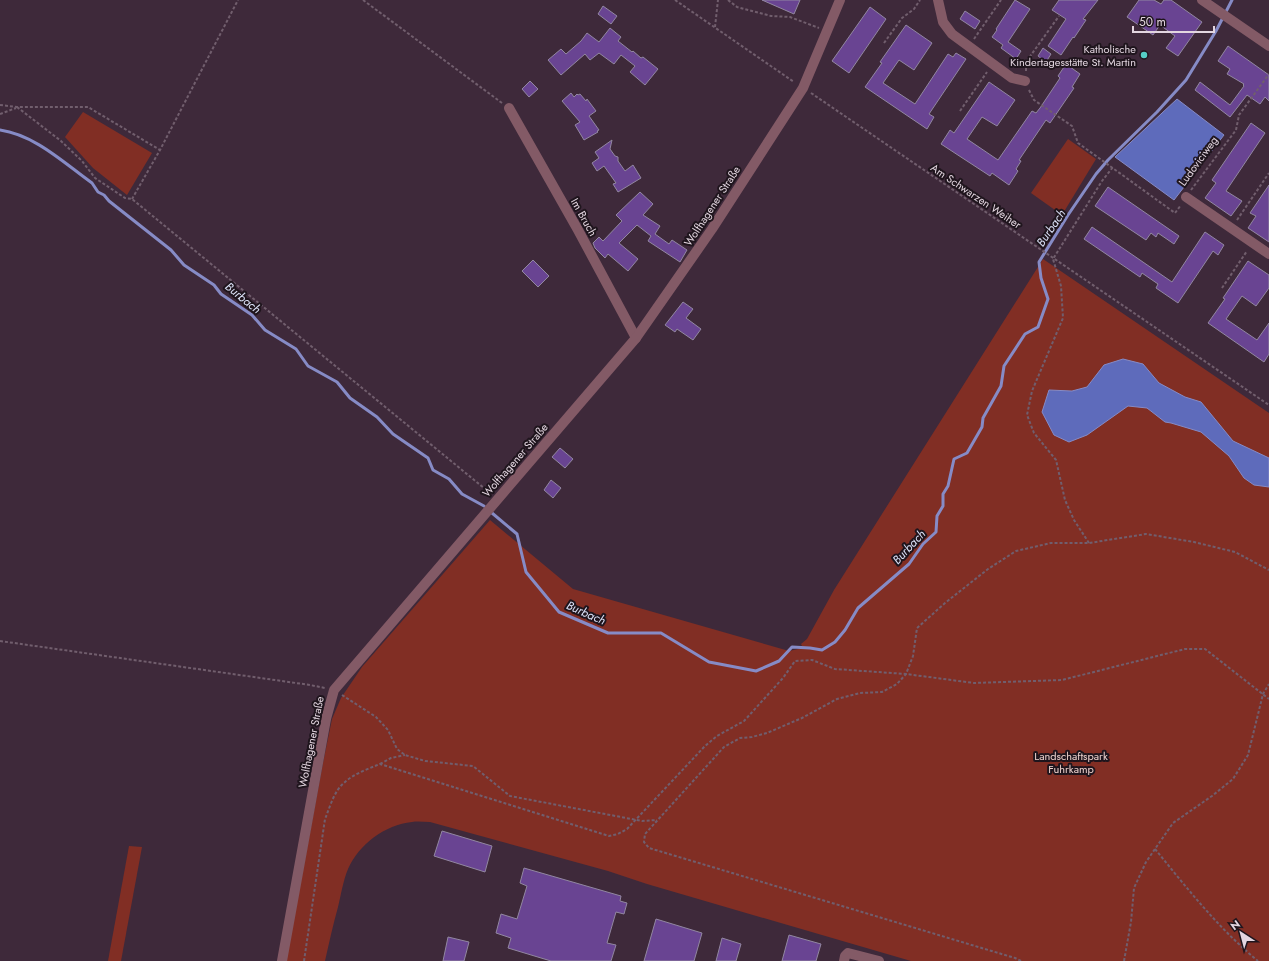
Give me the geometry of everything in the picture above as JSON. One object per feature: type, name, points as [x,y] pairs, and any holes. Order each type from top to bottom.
[{"type":"street","name":"Wolfhagener Straße","points":[[282,961],[326,719],[334,690],[497,498],[636,338],[712,229],[803,88],[840,0]]},
{"type":"street","points":[[938,0],[943,22],[952,34],[1012,78],[1025,81]]},
{"type":"street","points":[[1202,0],[1269,46]]},
{"type":"street","name":"Im Bruch","points":[[509,108],[578,230],[636,338]]},
{"type":"street","name":"Ludoviciweg","points":[[1186,197],[1232,227],[1269,254]]},
{"type":"street","points":[[844,961],[845,956],[848,953],[878,961]]},
{"type":"path","points":[[132,199],[160,150],[238,0]]},
{"type":"path","points":[[363,0],[509,108]]},
{"type":"path","name":"Am Schwarzen Weiher","points":[[675,0],[1269,405]]},
{"type":"path","points":[[715,28],[718,0]]},
{"type":"path","points":[[728,0],[737,7],[771,16],[790,17],[827,31]]},
{"type":"path","points":[[884,43],[902,18],[914,9],[920,0]]},
{"type":"path","points":[[968,47],[1001,0]]},
{"type":"path","points":[[1059,16],[1026,62],[1025,81],[1034,100],[1072,126],[1078,143],[1175,213],[1186,197]]},
{"type":"path","points":[[960,111],[993,64]]},
{"type":"path","name":"Ludoviciweg","points":[[1186,197],[1236,130],[1239,115],[1269,74]]},
{"type":"path","points":[[0,105],[17,107],[88,107],[160,150]]},
{"type":"path","points":[[0,114],[17,107]]},
{"type":"path","points":[[17,107],[82,161],[94,178],[125,198],[132,199],[497,498]]},
{"type":"path","points":[[1089,543],[1074,520],[1065,500],[1056,460],[1034,433],[1027,415],[1032,391],[1063,318],[1061,286],[1053,259],[1102,181],[1113,167]]},
{"type":"path","points":[[1232,227],[1269,173]]},
{"type":"path","points":[[1222,288],[1252,242]]},
{"type":"path","points":[[1021,961],[649,848],[644,842],[645,834],[724,747],[740,738],[752,737],[767,733],[802,718],[837,700],[860,694],[882,692],[897,684],[906,674],[913,656],[917,628],[944,603],[988,569],[1016,550],[1051,543],[1089,543],[1146,534],[1194,542],[1235,552],[1269,570]]},
{"type":"path","points":[[0,641],[310,685],[334,690],[376,717],[388,730],[397,749],[405,756]]},
{"type":"path","points":[[380,764],[609,836],[618,834],[627,829],[705,746],[717,736],[744,721],[783,678],[795,661],[812,660],[834,669],[906,674],[974,683],[1062,680],[1185,649],[1205,649],[1269,699]]},
{"type":"path","points":[[1124,961],[1134,888],[1146,862],[1173,823],[1212,796],[1233,779],[1248,755],[1263,694],[1269,684]]},
{"type":"path","points":[[304,961],[325,819],[333,798],[343,783],[353,776],[391,758],[405,756],[425,761],[474,766],[510,796],[642,822],[657,820]]},
{"type":"path","points":[[1155,849],[1202,907],[1227,934],[1258,961]]},
{"type":"green space","points":[[83,112],[152,153],[127,195],[93,168],[65,137]]},
{"type":"green space","points":[[1068,139],[1096,159],[1062,215],[1031,193]]},
{"type":"green space","name":"Landschaftspark Fuhrkamp","points":[[1043,259],[1269,413],[1269,961],[911,961],[647,884],[608,871],[430,822],[412,822],[392,827],[374,837],[353,860],[345,878],[325,961],[286,961],[332,719],[341,698],[362,667],[490,520],[573,589],[789,651],[803,648],[801,644],[807,639],[834,590]]},
{"type":"green space","points":[[129,846],[142,847],[121,961],[108,961]]},
{"type":"water","points":[[1177,99],[1224,135],[1174,200],[1115,157]]},
{"type":"water","points":[[1123,359],[1143,364],[1159,383],[1185,397],[1201,402],[1233,441],[1269,458],[1269,487],[1254,485],[1244,478],[1229,456],[1201,432],[1165,422],[1147,408],[1128,406],[1087,435],[1069,442],[1054,435],[1042,412],[1049,390],[1072,391],[1087,387],[1104,365]]},
{"type":"building","points":[[762,0],[800,0],[794,14]]},
{"type":"building","points":[[1015,0],[1030,9],[1008,42],[1021,51],[1016,59],[1001,48],[1003,45],[992,37]]},
{"type":"building","points":[[1059,0],[1098,0],[1083,19],[1086,20],[1061,55],[1048,46],[1066,19],[1052,10]]},
{"type":"building","points":[[1139,0],[1154,0],[1161,4],[1164,0],[1171,0],[1202,22],[1178,56],[1166,48],[1175,36],[1160,25],[1153,35],[1127,17]]},
{"type":"building","points":[[603,6],[617,16],[611,24],[598,14]]},
{"type":"building","points":[[870,7],[886,19],[849,73],[832,61]]},
{"type":"building","points":[[965,11],[980,21],[975,29],[960,19]]},
{"type":"building","points":[[906,25],[932,43],[914,70],[899,60],[883,83],[915,104],[948,54],[953,57],[956,53],[966,59],[929,114],[934,117],[927,129],[865,87],[882,63],[880,62]]},
{"type":"building","points":[[610,28],[621,37],[618,41],[641,58],[643,57],[658,69],[645,85],[630,72],[635,66],[621,55],[614,64],[599,53],[590,60],[585,54],[561,75],[548,60],[561,49],[566,54],[581,41],[587,33],[599,42]]},
{"type":"building","points":[[1228,46],[1269,75],[1269,101],[1265,97],[1260,104],[1247,95],[1230,117],[1195,90],[1200,82],[1230,105],[1244,84],[1227,74],[1230,69],[1218,61]]},
{"type":"building","points":[[1043,48],[1051,54],[1046,62],[1038,56]]},
{"type":"building","points":[[1066,64],[1080,74],[1072,87],[1074,88],[1050,123],[1046,120],[1019,160],[1021,161],[1016,169],[1018,171],[1009,185],[992,173],[990,176],[941,144],[950,130],[954,133],[989,82],[1015,100],[997,126],[982,117],[967,139],[998,160],[1032,111],[1036,113],[1040,108],[1060,78],[1058,76]]},
{"type":"building","points":[[530,81],[538,89],[529,97],[522,89]]},
{"type":"building","points":[[571,93],[574,97],[577,94],[580,94],[586,101],[587,99],[596,111],[589,116],[599,130],[584,140],[575,125],[580,122],[562,101]]},
{"type":"building","points":[[1251,123],[1265,133],[1226,191],[1242,201],[1231,216],[1205,198],[1216,183],[1212,180]]},
{"type":"building","points":[[612,140],[610,149],[615,156],[618,157],[618,161],[625,171],[633,165],[641,178],[618,192],[613,184],[616,183],[604,166],[597,171],[592,163],[599,158],[595,152]]},
{"type":"building","points":[[1269,185],[1269,242],[1248,228],[1256,216],[1250,213]]},
{"type":"building","points":[[1108,187],[1179,236],[1174,244],[1158,233],[1156,237],[1151,233],[1146,240],[1095,206]]},
{"type":"building","points":[[640,192],[653,204],[643,215],[660,226],[655,234],[669,244],[672,240],[687,250],[680,262],[648,241],[651,236],[637,225],[619,243],[638,259],[628,271],[608,254],[605,258],[595,248],[593,243],[599,237],[603,241],[622,221],[616,215]]},
{"type":"building","points":[[1092,227],[1172,282],[1205,232],[1224,245],[1218,255],[1213,251],[1178,303],[1156,288],[1158,284],[1142,273],[1140,277],[1084,239]]},
{"type":"building","points":[[533,260],[549,276],[538,287],[522,271]]},
{"type":"building","points":[[1248,261],[1269,275],[1269,288],[1256,306],[1242,296],[1226,319],[1257,340],[1269,323],[1269,354],[1264,362],[1208,323],[1225,299],[1223,298]]},
{"type":"building","points":[[683,302],[693,309],[686,318],[701,329],[693,340],[677,329],[675,332],[665,325]]},
{"type":"building","points":[[560,448],[573,459],[565,468],[552,457]]},
{"type":"building","points":[[551,480],[561,488],[553,498],[544,490]]},
{"type":"building","points":[[442,831],[492,846],[485,872],[434,856]]},
{"type":"building","points":[[524,868],[621,896],[620,901],[627,903],[624,914],[616,912],[607,943],[616,945],[611,961],[551,961],[508,948],[511,938],[496,933],[501,914],[517,919],[527,886],[520,883]]},
{"type":"building","points":[[656,919],[702,933],[694,961],[644,961]]},
{"type":"building","points":[[789,935],[821,944],[816,961],[782,961]]},
{"type":"building","points":[[448,937],[469,942],[464,961],[443,961]]},
{"type":"building","points":[[722,938],[741,944],[736,961],[716,961]]},
{"type":"waterway","name":"Burbach","points":[[492,513],[517,534],[526,572],[559,612],[608,633],[661,633],[709,662],[756,671],[779,661],[792,647],[822,650],[835,642],[845,630],[858,608],[909,564],[923,544],[936,532],[937,516],[943,506],[943,494],[948,486],[954,459],[967,453],[982,427],[983,418],[1001,386],[1004,366],[1025,334],[1038,327],[1048,299],[1041,278],[1039,262],[1068,215],[1096,174],[1186,80],[1216,31],[1232,0]]},
{"type":"waterway","name":"Burbach","points":[[0,130],[13,133],[37,144],[49,151],[92,183],[98,192],[104,195],[109,201],[171,250],[184,265],[214,285],[221,294],[252,315],[265,330],[296,349],[308,366],[337,382],[350,398],[377,417],[393,434],[428,458],[433,470],[449,479],[462,494],[484,506]]},
{"type":"place","name":"Katholische Kindertagesstätte St. Martin","points":[[1144,55]]}]
